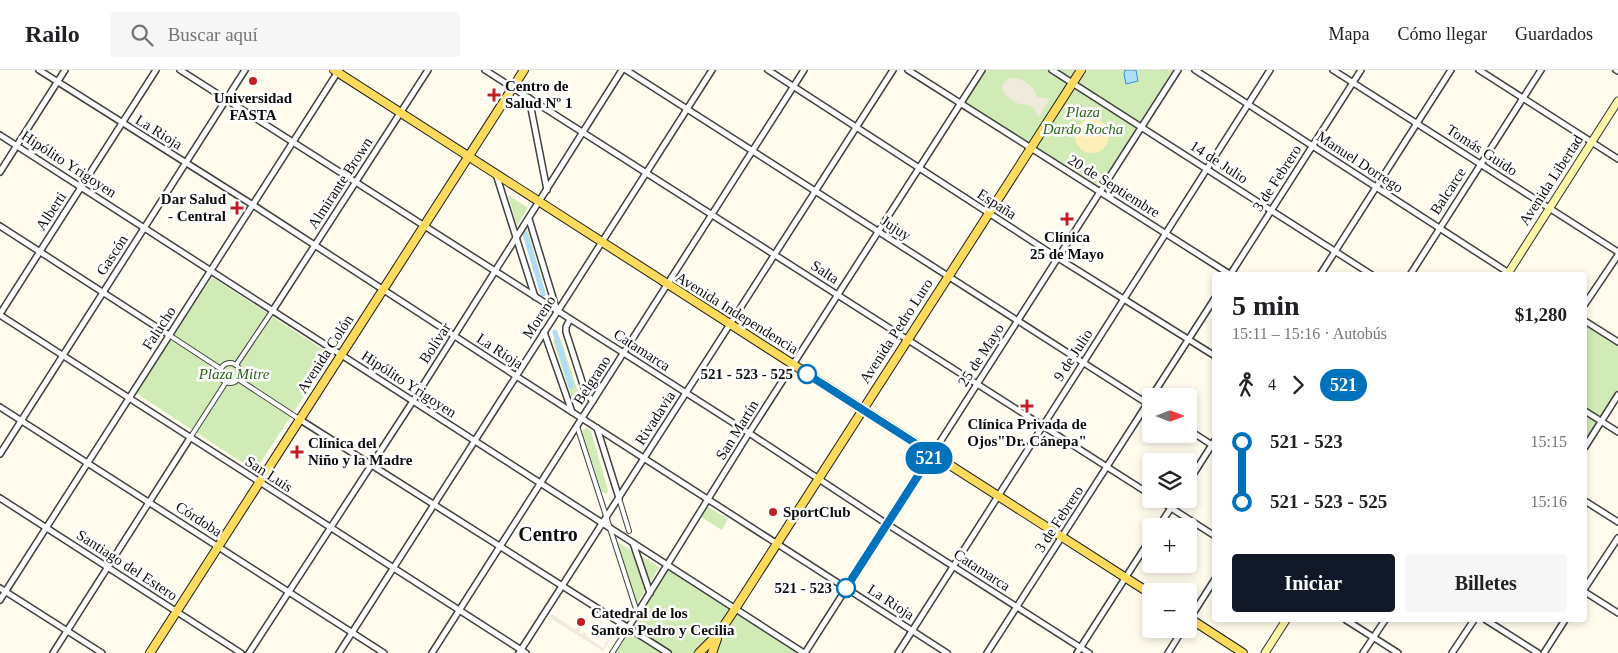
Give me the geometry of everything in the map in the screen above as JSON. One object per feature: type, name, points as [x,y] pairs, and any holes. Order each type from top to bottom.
[{"type":"main road","name":"Avenida Colón","points":[[150,653],[524,70]]},
{"type":"main road","name":"Avenida Pedro Luro","points":[[699,653],[719,633],[735,609],[1081,70]]},
{"type":"main road","name":"Avenida Independencia","points":[[337,71],[667,285],[1142,588]]},
{"type":"main road","name":"Avenida Libertad","points":[[1510,272],[1618,101]]},
{"type":"main road","points":[[1265,653],[1285,622]]},
{"type":"main road","points":[[1197,624],[1243,653]]},
{"type":"main road","name":"Avenida Pedro Luro","points":[[712,653],[719,633]]},
{"type":"street","name":"La Rioja","points":[[39,70],[253,205],[572,413],[947,653]]},
{"type":"street","points":[[0,172],[65,70]]},
{"type":"street","name":"Alberti","points":[[0,315],[156,70]]},
{"type":"street","name":"Catamarca","points":[[180,70],[1089,653]]},
{"type":"street","name":"Gascón","points":[[0,454],[245,70]]},
{"type":"street","name":"Almirante Brown","points":[[273,310],[428,70]]},
{"type":"street","name":"Salta","points":[[485,70],[1142,489]]},
{"type":"street","name":"Bolívar","points":[[250,653],[547,191],[622,70]]},
{"type":"street","name":"Jujuy","points":[[626,70],[1142,400]]},
{"type":"street","name":"Moreno","points":[[339,653],[712,70]]},
{"type":"street","name":"España","points":[[768,70],[1058,258],[1212,354]]},
{"type":"street","name":"Belgrano","points":[[432,653],[804,70]]},
{"type":"street","name":"Rivadavia","points":[[522,652],[602,523],[893,70]]},
{"type":"street","name":"20 de Septiembre","points":[[908,70],[1225,272]]},
{"type":"street","name":"San Martín","points":[[628,628],[749,434],[982,70]]},
{"type":"street","name":"14 de Julio","points":[[1052,70],[1367,272]]},
{"type":"street","name":"25 de Mayo","points":[[805,653],[1178,70]]},
{"type":"street","name":"Manuel Dorrego","points":[[1195,70],[1506,272]]},
{"type":"street","name":"9 de Julio","points":[[898,653],[1270,70]]},
{"type":"street","name":"Tomás Guido","points":[[1333,70],[1618,253]]},
{"type":"street","name":"3 de Febrero","points":[[1232,272],[1361,70]]},
{"type":"street","points":[[1322,272],[1451,70]]},
{"type":"street","points":[[1479,70],[1618,159]]},
{"type":"street","name":"Balcarce","points":[[1412,272],[1540,70]]},
{"type":"street","name":"Falucho","points":[[0,600],[337,71]]},
{"type":"street","points":[[529,98],[547,191]]},
{"type":"street","name":"Hipólito Yrigoyen","points":[[0,135],[805,653]]},
{"type":"street","points":[[496,174],[536,298]]},
{"type":"street","points":[[529,218],[558,311]]},
{"type":"street","points":[[0,226],[221,369]]},
{"type":"street","points":[[1587,301],[1618,253]]},
{"type":"street","name":"3 de Febrero","points":[[1158,388],[1212,303]]},
{"type":"street","points":[[236,365],[273,310]]},
{"type":"street","name":"San Luis","points":[[0,315],[522,652]]},
{"type":"street","points":[[570,319],[566,332],[586,394],[593,401]]},
{"type":"street","points":[[1587,322],[1618,342]]},
{"type":"street","points":[[544,332],[572,413]]},
{"type":"street","points":[[228,363],[236,365],[240,373],[238,379],[226,382],[220,375],[221,369],[228,363]]},
{"type":"street","points":[[238,379],[668,653]]},
{"type":"street","points":[[53,653],[226,382]]},
{"type":"street","points":[[1587,444],[1618,395]]},
{"type":"street","name":"Córdoba","points":[[0,407],[384,653]]},
{"type":"street","points":[[1587,412],[1618,432]]},
{"type":"street","name":"3 de Febrero","points":[[987,653],[1142,415]]},
{"type":"street","points":[[577,426],[637,612]]},
{"type":"street","points":[[596,428],[629,531]]},
{"type":"street","points":[[1198,435],[1212,443]]},
{"type":"street","points":[[1197,469],[1212,447]]},
{"type":"street","name":"Santiago del Estero","points":[[0,498],[241,653]]},
{"type":"street","points":[[1587,503],[1618,522]]},
{"type":"street","points":[[1164,518],[1171,508],[1212,534]]},
{"type":"street","points":[[1587,585],[1618,538]]},
{"type":"street","points":[[633,543],[650,593]]},
{"type":"street","points":[[1076,653],[1142,552]]},
{"type":"street","points":[[1197,607],[1212,584]]},
{"type":"street","points":[[0,588],[102,653]]},
{"type":"street","points":[[1587,593],[1618,613]]},
{"type":"street","points":[[1349,622],[1398,653]]},
{"type":"street","points":[[1363,653],[1384,622]]},
{"type":"street","points":[[1452,653],[1473,622]]},
{"type":"street","points":[[1489,622],[1538,653]]},
{"type":"street","points":[[1544,653],[1564,622]]},
{"type":"street","points":[[612,653],[628,628]]},
{"type":"street","points":[[1168,653],[1177,638]]},
{"type":"green space","name":"Plaza Dardo Rocha","points":[[987,70],[1173,70],[1099,189],[965,103]]},
{"type":"green space","points":[[508,195],[528,208],[517,225]]},
{"type":"green space","points":[[527,230],[545,291],[544,295],[541,293],[524,235],[524,232]]},
{"type":"green space","name":"Plaza Mitre","points":[[212,277],[331,355],[255,471],[136,393]]},
{"type":"green space","points":[[1587,322],[1618,342],[1618,396],[1587,444]]},
{"type":"green space","points":[[556,336],[561,340],[580,398],[579,403],[573,401],[553,341]]},
{"type":"green space","points":[[586,428],[591,432],[608,490],[607,494],[602,492],[583,434],[583,430]]},
{"type":"green space","points":[[708,507],[728,519],[722,530],[701,517]]},
{"type":"green space","points":[[618,542],[633,552],[645,589],[638,603],[636,602]]},
{"type":"green space","points":[[640,555],[659,567],[650,583]]},
{"type":"green space","points":[[669,569],[796,652],[615,653]]},
{"type":"sand","points":[[1092,119],[1104,124],[1109,136],[1104,148],[1092,153],[1080,148],[1075,136],[1080,124]]},
{"type":"shaded area","points":[[1009,78],[1021,79],[1033,88],[1037,97],[1050,99],[1039,117],[1032,106],[1016,103],[1007,97],[1002,88]]},
{"type":"shaded area","points":[[552,614],[574,629],[580,629],[579,632],[587,634],[586,636],[603,648],[614,630],[609,625],[616,630],[603,651],[550,618]]},
{"type":"water","points":[[1125,70],[1136,70],[1138,81],[1126,84]]},
{"type":"waterway","points":[[525,234],[543,294]]},
{"type":"waterway","points":[[555,332],[571,386]]},
{"type":"bus line","name":"521","points":[[807,374],[932,454],[846,588]]},
{"type":"place","name":"Universidad FASTA","points":[[253,81]]},
{"type":"place","name":"Centro de Salud Nº 1","points":[[494,95]]},
{"type":"place","name":"Dar Salud - Central","points":[[237,208]]},
{"type":"place","name":"Clínica 25 de Mayo","points":[[1067,219]]},
{"type":"place","name":"521 - 523 - 525","points":[[807,374]]},
{"type":"place","name":"Clínica Privada de Ojos\"Dr. Cánepa\"","points":[[1027,406]]},
{"type":"place","name":"Clínica del Niño y la Madre","points":[[297,452]]},
{"type":"place","name":"SportClub","points":[[773,512]]},
{"type":"place","name":"521 - 523","points":[[846,588]]},
{"type":"place","name":"Catedral de los Santos Pedro y Cecilia","points":[[581,622]]},
{"type":"district","name":"Centro","points":[[548,534]]}]
